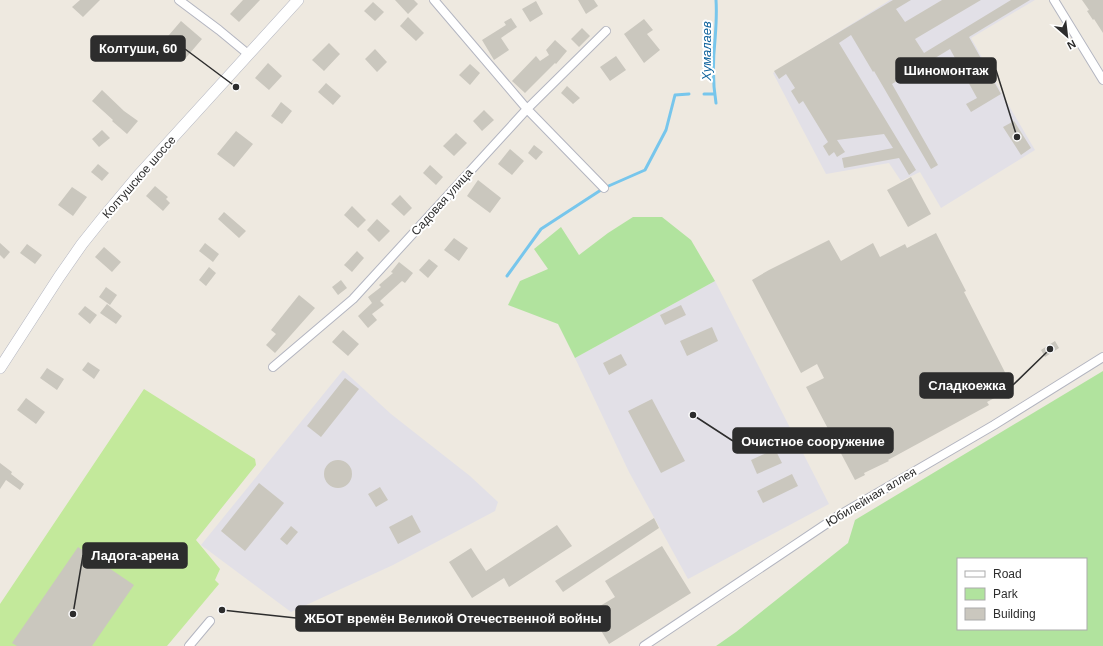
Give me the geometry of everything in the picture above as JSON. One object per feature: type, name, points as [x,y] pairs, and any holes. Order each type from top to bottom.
[{"type":"main road","name":"Колтушское шоссе","points":[[0,368],[82,244],[137,177],[298,0]]},
{"type":"street","points":[[179,0],[248,54]]},
{"type":"street","points":[[434,0],[526,109],[604,188]]},
{"type":"street","points":[[1054,0],[1103,80]]},
{"type":"street","name":"Садовая улица","points":[[274,367],[353,299],[526,109],[606,31]]},
{"type":"street","name":"Юбилейная аллея","points":[[644,646],[838,516],[994,425],[1103,358]]},
{"type":"street","points":[[190,646],[210,621]]},
{"type":"shaded area","points":[[890,0],[1035,0],[971,38],[1035,150],[941,208],[920,172],[901,181],[889,163],[826,174],[773,73]]},
{"type":"shaded area","points":[[715,281],[829,504],[688,579],[629,472],[575,358]]},
{"type":"shaded area","points":[[343,370],[391,414],[470,476],[498,502],[495,511],[393,565],[291,612],[201,545]]},
{"type":"green space","points":[[633,217],[662,217],[691,240],[715,281],[575,358],[558,324],[508,305],[520,281],[548,269],[534,249],[561,227],[579,255],[608,233]]},
{"type":"green space","points":[[1103,371],[1103,646],[716,646],[736,632],[848,543],[855,520]]},
{"type":"green space","points":[[144,389],[255,459],[256,465],[196,540],[220,569],[215,580],[219,584],[167,646],[0,646],[0,604]]},
{"type":"building","points":[[80,0],[100,0],[83,17],[72,7]]},
{"type":"building","points":[[243,0],[260,0],[239,22],[230,14]]},
{"type":"building","points":[[395,0],[414,0],[418,4],[408,14]]},
{"type":"building","points":[[578,0],[594,0],[598,6],[586,14]]},
{"type":"building","points":[[893,0],[911,0],[896,9],[905,22],[942,0],[981,0],[915,39],[924,53],[1011,0],[1030,0],[969,37],[1001,94],[971,112],[966,104],[977,98],[950,49],[892,84],[938,165],[931,169],[874,71],[873,72],[851,35],[839,43],[916,170],[909,175],[899,158],[844,168],[842,158],[893,148],[884,134],[837,140],[845,152],[837,157],[834,152],[829,156],[823,146],[828,142],[803,101],[799,104],[791,91],[795,88],[786,74],[779,79],[774,71]]},
{"type":"building","points":[[1082,0],[1103,0],[1103,33],[1087,11],[1089,10]]},
{"type":"building","points":[[536,1],[543,14],[530,22],[522,9]]},
{"type":"building","points":[[373,2],[384,12],[375,21],[364,11]]},
{"type":"building","points":[[408,17],[424,33],[416,41],[400,26]]},
{"type":"building","points":[[511,18],[517,27],[501,38],[509,50],[494,60],[482,40],[506,25],[504,22]]},
{"type":"building","points":[[644,19],[653,30],[647,34],[660,50],[644,63],[624,34]]},
{"type":"building","points":[[181,21],[202,39],[184,60],[163,42]]},
{"type":"building","points":[[582,28],[590,36],[579,47],[571,39]]},
{"type":"building","points":[[555,40],[567,51],[556,64],[555,63],[525,93],[512,81],[536,56],[540,61],[549,55],[546,50]]},
{"type":"building","points":[[329,43],[340,54],[324,71],[312,60]]},
{"type":"building","points":[[375,49],[387,62],[377,72],[365,59]]},
{"type":"building","points":[[616,56],[626,70],[610,81],[600,67]]},
{"type":"building","points":[[268,63],[282,76],[269,90],[255,78]]},
{"type":"building","points":[[470,64],[480,73],[470,85],[459,75]]},
{"type":"building","points":[[326,83],[341,96],[333,105],[318,92]]},
{"type":"building","points":[[567,86],[580,98],[573,104],[561,93]]},
{"type":"building","points":[[102,90],[124,111],[138,121],[127,134],[92,101]]},
{"type":"building","points":[[281,102],[292,111],[282,124],[271,116]]},
{"type":"building","points":[[484,110],[494,120],[482,131],[473,121]]},
{"type":"building","points":[[1014,121],[1031,148],[1021,155],[1003,127]]},
{"type":"building","points":[[102,130],[110,138],[99,147],[92,139]]},
{"type":"building","points":[[236,131],[253,144],[234,167],[217,154]]},
{"type":"building","points":[[456,133],[467,143],[454,156],[443,146]]},
{"type":"building","points":[[534,145],[543,152],[536,160],[528,153]]},
{"type":"building","points":[[510,149],[524,161],[512,175],[498,164]]},
{"type":"building","points":[[98,164],[109,173],[102,181],[91,172]]},
{"type":"building","points":[[430,165],[443,177],[436,185],[423,173]]},
{"type":"building","points":[[911,177],[931,214],[908,227],[887,190]]},
{"type":"building","points":[[478,180],[501,198],[490,213],[467,196]]},
{"type":"building","points":[[155,186],[168,197],[166,199],[170,203],[163,211],[146,196]]},
{"type":"building","points":[[72,187],[87,197],[73,216],[58,205]]},
{"type":"building","points":[[400,195],[412,208],[404,216],[391,204]]},
{"type":"building","points":[[352,206],[366,220],[358,228],[344,215]]},
{"type":"building","points":[[224,212],[246,231],[239,238],[218,219]]},
{"type":"building","points":[[377,219],[390,231],[379,242],[367,230]]},
{"type":"building","points":[[936,233],[1013,388],[987,402],[989,405],[888,460],[889,461],[864,473],[865,475],[855,480],[806,387],[824,378],[817,364],[801,373],[752,280],[829,240],[841,261],[873,243],[880,257],[905,244],[907,248]]},
{"type":"building","points":[[454,238],[468,248],[459,261],[444,250]]},
{"type":"building","points":[[0,243],[10,252],[4,259],[0,255]]},
{"type":"building","points":[[205,243],[219,254],[213,262],[199,251]]},
{"type":"building","points":[[27,244],[42,255],[35,264],[20,253]]},
{"type":"building","points":[[104,247],[121,262],[112,272],[95,257]]},
{"type":"building","points":[[357,251],[364,258],[352,272],[344,265]]},
{"type":"building","points":[[429,259],[438,266],[428,278],[419,270]]},
{"type":"building","points":[[399,262],[413,273],[405,283],[402,281],[380,301],[384,305],[372,314],[377,320],[368,328],[358,316],[372,303],[368,297],[381,287],[379,285],[393,273],[391,272]]},
{"type":"building","points":[[209,267],[216,273],[206,286],[199,280]]},
{"type":"building","points":[[341,280],[347,288],[338,295],[332,287]]},
{"type":"building","points":[[106,287],[117,295],[110,305],[99,297]]},
{"type":"building","points":[[299,295],[315,308],[275,353],[266,345],[276,334],[271,330]]},
{"type":"building","points":[[107,304],[122,316],[116,324],[100,313]]},
{"type":"building","points":[[681,305],[686,315],[665,325],[660,315]]},
{"type":"building","points":[[85,306],[97,315],[90,324],[78,314]]},
{"type":"building","points":[[712,327],[718,341],[687,356],[680,341]]},
{"type":"building","points":[[343,330],[359,344],[348,356],[332,342]]},
{"type":"building","points":[[1055,341],[1059,348],[1045,357],[1041,350]]},
{"type":"building","points":[[621,354],[627,365],[609,375],[603,363]]},
{"type":"building","points":[[88,362],[100,370],[94,379],[82,370]]},
{"type":"building","points":[[47,368],[64,379],[57,390],[40,378]]},
{"type":"building","points":[[345,378],[359,389],[321,437],[307,426]]},
{"type":"building","points":[[26,398],[45,412],[36,424],[17,410]]},
{"type":"building","points":[[652,399],[685,461],[661,473],[628,411]]},
{"type":"building","points":[[775,449],[782,463],[757,474],[751,460]]},
{"type":"building","points":[[338,460],[348,464],[352,474],[348,484],[338,488],[328,484],[324,474],[328,464]]},
{"type":"building","points":[[0,463],[24,484],[20,490],[6,480],[0,489]]},
{"type":"building","points":[[792,474],[798,486],[763,503],[757,491]]},
{"type":"building","points":[[259,483],[284,503],[245,551],[221,531]]},
{"type":"building","points":[[380,487],[388,500],[376,507],[368,494]]},
{"type":"building","points":[[412,515],[421,532],[398,544],[389,527]]},
{"type":"building","points":[[654,518],[659,528],[563,592],[555,581]]},
{"type":"building","points":[[557,525],[572,546],[509,587],[504,578],[472,598],[449,562],[471,548],[486,571]]},
{"type":"building","points":[[291,526],[298,532],[287,545],[280,539]]},
{"type":"building","points":[[662,546],[691,593],[609,644],[590,612],[615,597],[605,581]]},
{"type":"building","points":[[78,547],[134,585],[92,646],[17,646],[12,643]]},
{"type":"waterway","name":"Хумалаев","points":[[716,0],[714,88],[716,103]]},
{"type":"waterway","points":[[507,276],[541,229],[604,188],[645,170],[666,130],[675,95],[689,94]]},
{"type":"waterway","points":[[704,94],[714,94]]},
{"type":"place","name":"Колтуши, 60","points":[[236,87]]},
{"type":"place","name":"Шиномонтаж","points":[[1017,137]]},
{"type":"place","name":"Сладкоежка","points":[[1050,349]]},
{"type":"place","name":"Очистное сооружение","points":[[693,415]]},
{"type":"place","name":"ЖБОТ времён Великой Отечественной войны","points":[[222,610]]},
{"type":"place","name":"Ладога-арена","points":[[73,614]]}]
